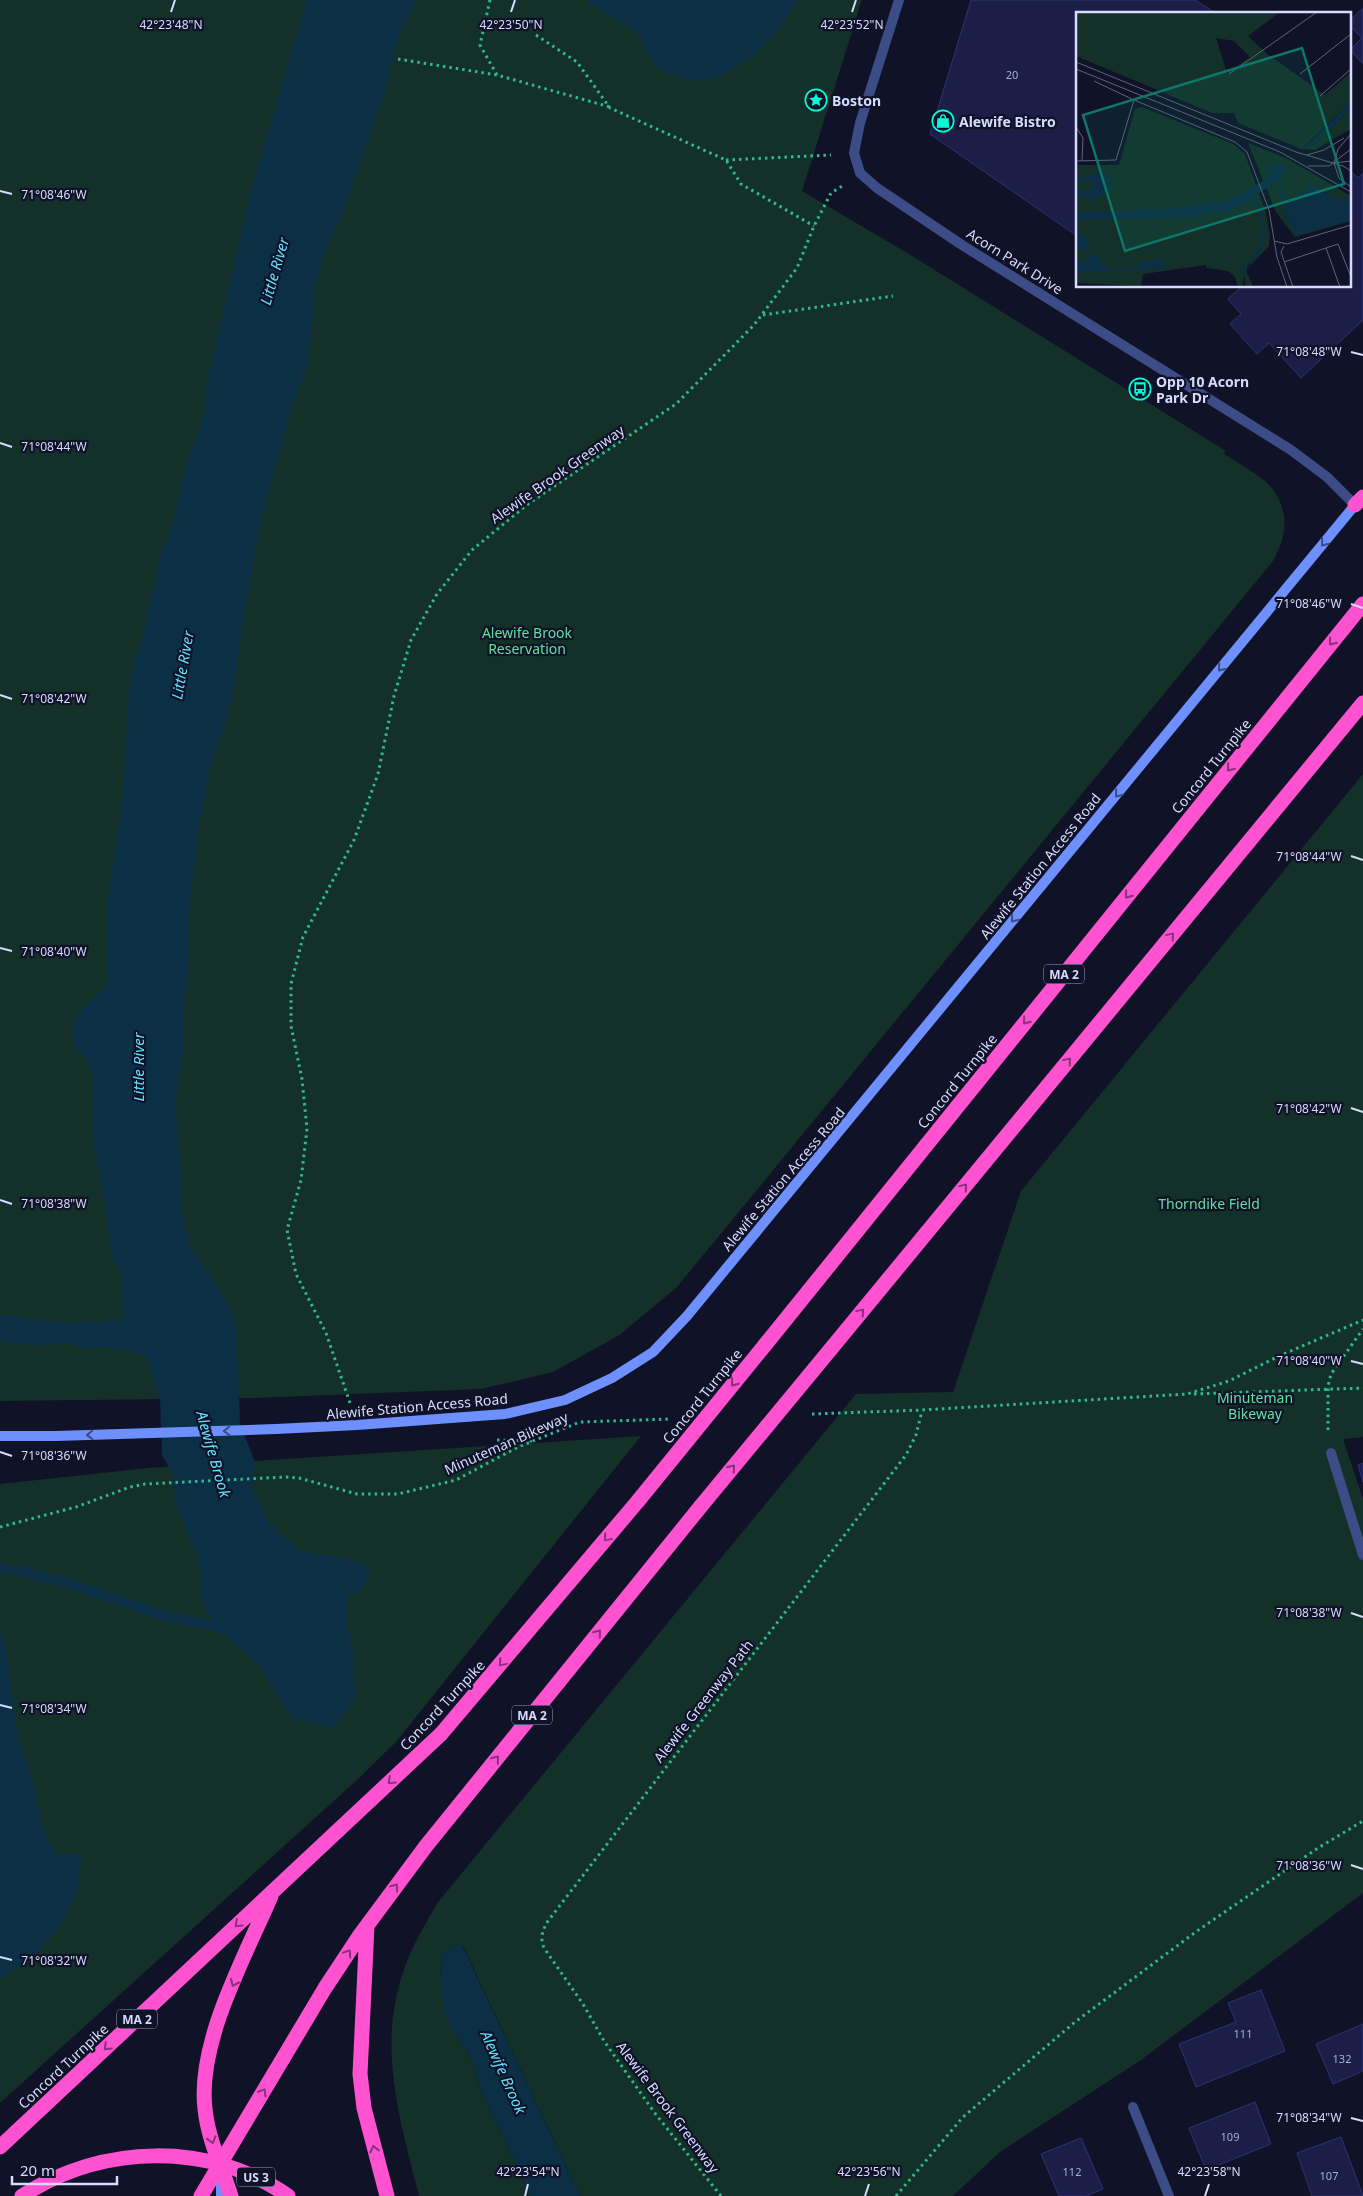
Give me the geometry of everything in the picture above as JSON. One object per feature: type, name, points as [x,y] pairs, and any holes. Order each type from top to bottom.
[{"type":"highway","name":"Concord Turnpike","points":[[0,2147],[441,1734],[638,1501],[1363,604]]},
{"type":"highway","name":"MA 2","points":[[201,2196],[325,1988],[366,1926],[426,1846],[701,1506],[1363,703]]},
{"type":"highway","points":[[231,2196],[213,2143],[205,2110],[205,2080],[210,2051],[222,2009],[274,1890]]},
{"type":"highway","points":[[366,1926],[360,2074],[364,2108],[387,2196]]},
{"type":"highway","name":"US 3","points":[[22,2196],[67,2172],[121,2158],[170,2156],[201,2159],[220,2164],[249,2174],[288,2196]]},
{"type":"main road","name":"Alewife Station Access Road","points":[[0,1436],[139,1434],[276,1429],[505,1414],[565,1400],[612,1378],[652,1352],[687,1316],[1359,501]]},
{"type":"main road","points":[[220,2164],[221,2196]]},
{"type":"street","points":[[854,153],[860,124],[899,0]]},
{"type":"street","name":"Acorn Park Drive","points":[[854,153],[860,173],[877,188],[962,245],[1291,450],[1359,501]]},
{"type":"street","points":[[1330,1453],[1363,1555]]},
{"type":"street","points":[[1133,2107],[1169,2196]]},
{"type":"path","points":[[490,0],[480,45],[497,76]]},
{"type":"path","points":[[536,22],[536,36],[577,62],[610,108]]},
{"type":"path","points":[[398,60],[497,76],[610,108],[726,160],[854,153]]},
{"type":"path","points":[[726,160],[741,184],[814,226]]},
{"type":"path","name":"Alewife Brook Greenway","points":[[357,1425],[326,1333],[296,1274],[287,1230],[301,1180],[306,1129],[302,1079],[291,1026],[291,984],[303,938],[354,840],[378,774],[394,696],[411,640],[437,594],[472,550],[528,504],[676,404],[762,316],[797,268],[814,226],[831,193],[842,186]]},
{"type":"path","points":[[762,316],[893,296]]},
{"type":"path","points":[[1187,1394],[1229,1381],[1279,1356],[1363,1320]]},
{"type":"path","points":[[1330,1453],[1328,1388],[1332,1374],[1363,1329]]},
{"type":"path","points":[[1187,1394],[1363,1388]]},
{"type":"path","name":"Alewife Greenway Path","points":[[583,2004],[544,1948],[541,1942],[544,1928],[899,1465],[914,1440],[922,1410],[1187,1394]]},
{"type":"path","name":"Minuteman Bikeway","points":[[0,1527],[76,1507],[130,1487],[144,1484],[272,1477],[299,1478],[357,1494],[398,1494],[456,1480],[518,1447],[580,1422]]},
{"type":"path","points":[[896,2196],[962,2117],[1075,2022],[1197,1931],[1318,1848],[1363,1821]]},
{"type":"path","name":"Alewife Brook Greenway","points":[[583,2004],[604,2041],[654,2112],[721,2196]]},
{"type":"green space","name":"Alewife Brook Reservation","points":[[0,0],[862,0],[802,191],[909,254],[1226,451],[1224,454],[1263,479],[1272,488],[1282,506],[1284,533],[1273,561],[676,1288],[618,1336],[553,1372],[481,1389],[254,1398],[0,1401]]},
{"type":"green space","name":"Thorndike Field","points":[[1363,774],[1363,1437],[1343,1439],[1363,1499],[1363,1893],[1141,2060],[1000,2152],[953,2196],[580,2196],[463,1946],[452,1947],[442,1954],[440,1975],[455,2034],[464,2045],[472,2060],[482,2093],[531,2196],[419,2196],[394,2082],[392,2025],[396,1996],[408,1958],[438,1902],[856,1394],[953,1392],[1021,1191]]},
{"type":"green space","points":[[641,1436],[396,1742],[357,1780],[0,2103],[0,1484],[148,1468]]},
{"type":"water","points":[[307,0],[417,0],[398,37],[385,91],[344,209],[325,251],[315,287],[309,360],[292,406],[261,521],[242,627],[236,678],[225,724],[210,767],[200,821],[190,902],[190,954],[184,1002],[183,1055],[175,1101],[183,1223],[190,1247],[214,1280],[230,1308],[237,1328],[240,1424],[255,1462],[252,1487],[269,1522],[300,1552],[335,1556],[360,1563],[370,1570],[363,1589],[347,1597],[348,1627],[354,1657],[355,1697],[347,1712],[332,1728],[292,1718],[257,1663],[225,1635],[206,1611],[199,1585],[202,1571],[176,1502],[172,1473],[162,1455],[160,1399],[145,1355],[107,1347],[84,1348],[68,1343],[38,1346],[0,1341],[0,1315],[63,1323],[123,1319],[121,1273],[112,1258],[105,1203],[93,1143],[93,1077],[84,1055],[73,1047],[72,1024],[85,1005],[108,984],[108,897],[123,798],[129,690],[159,562],[174,519],[187,460],[205,414],[207,381],[254,180]]},
{"type":"water","points":[[588,0],[798,0],[774,36],[750,58],[717,78],[694,80],[674,76],[656,66],[645,49],[640,35],[589,3]]},
{"type":"water","points":[[0,1628],[5,1644],[18,1737],[33,1782],[41,1822],[55,1854],[82,1854],[77,1894],[60,1926],[34,1957],[0,1979]]},
{"type":"water","name":"Alewife Brook","points":[[462,1945],[580,2196],[531,2196],[482,2093],[472,2060],[464,2045],[455,2034],[444,2012],[440,1975],[442,1953],[452,1947]]},
{"type":"building","points":[[971,0],[1195,0],[1214,12],[1076,12],[1076,235],[930,134]]},
{"type":"building","points":[[1363,8],[1363,64],[1350,50],[1362,38],[1350,26],[1350,20]]},
{"type":"building","points":[[1350,171],[1358,178],[1363,173],[1363,320],[1301,378],[1269,343],[1257,354],[1230,324],[1241,314],[1228,299],[1240,288],[1350,288]]},
{"type":"building","points":[[1363,1463],[1363,1482],[1358,1465]]},
{"type":"building","points":[[1261,1990],[1285,2051],[1196,2087],[1179,2044],[1236,2022],[1228,2003]]},
{"type":"building","points":[[1363,2024],[1363,2071],[1333,2084],[1316,2044]]},
{"type":"building","points":[[1255,2102],[1271,2144],[1206,2170],[1189,2128]]},
{"type":"building","points":[[1341,2137],[1363,2196],[1312,2196],[1297,2153]]},
{"type":"building","points":[[1081,2138],[1103,2189],[1086,2196],[1059,2196],[1041,2154]]},
{"type":"waterway","points":[[0,1568],[46,1577],[157,1613],[210,1625],[227,1631]]},
{"type":"place","name":"Boston","points":[[816,100]]},
{"type":"place","name":"Alewife Bistro","points":[[943,121]]},
{"type":"place","name":"Opp 10 Acorn Park Dr","points":[[1140,389]]},
{"type":"water label","name":"Little River","points":[[274,271]]},
{"type":"water label","name":"Little River","points":[[182,665]]},
{"type":"water label","name":"Little River","points":[[138,1067]]}]
